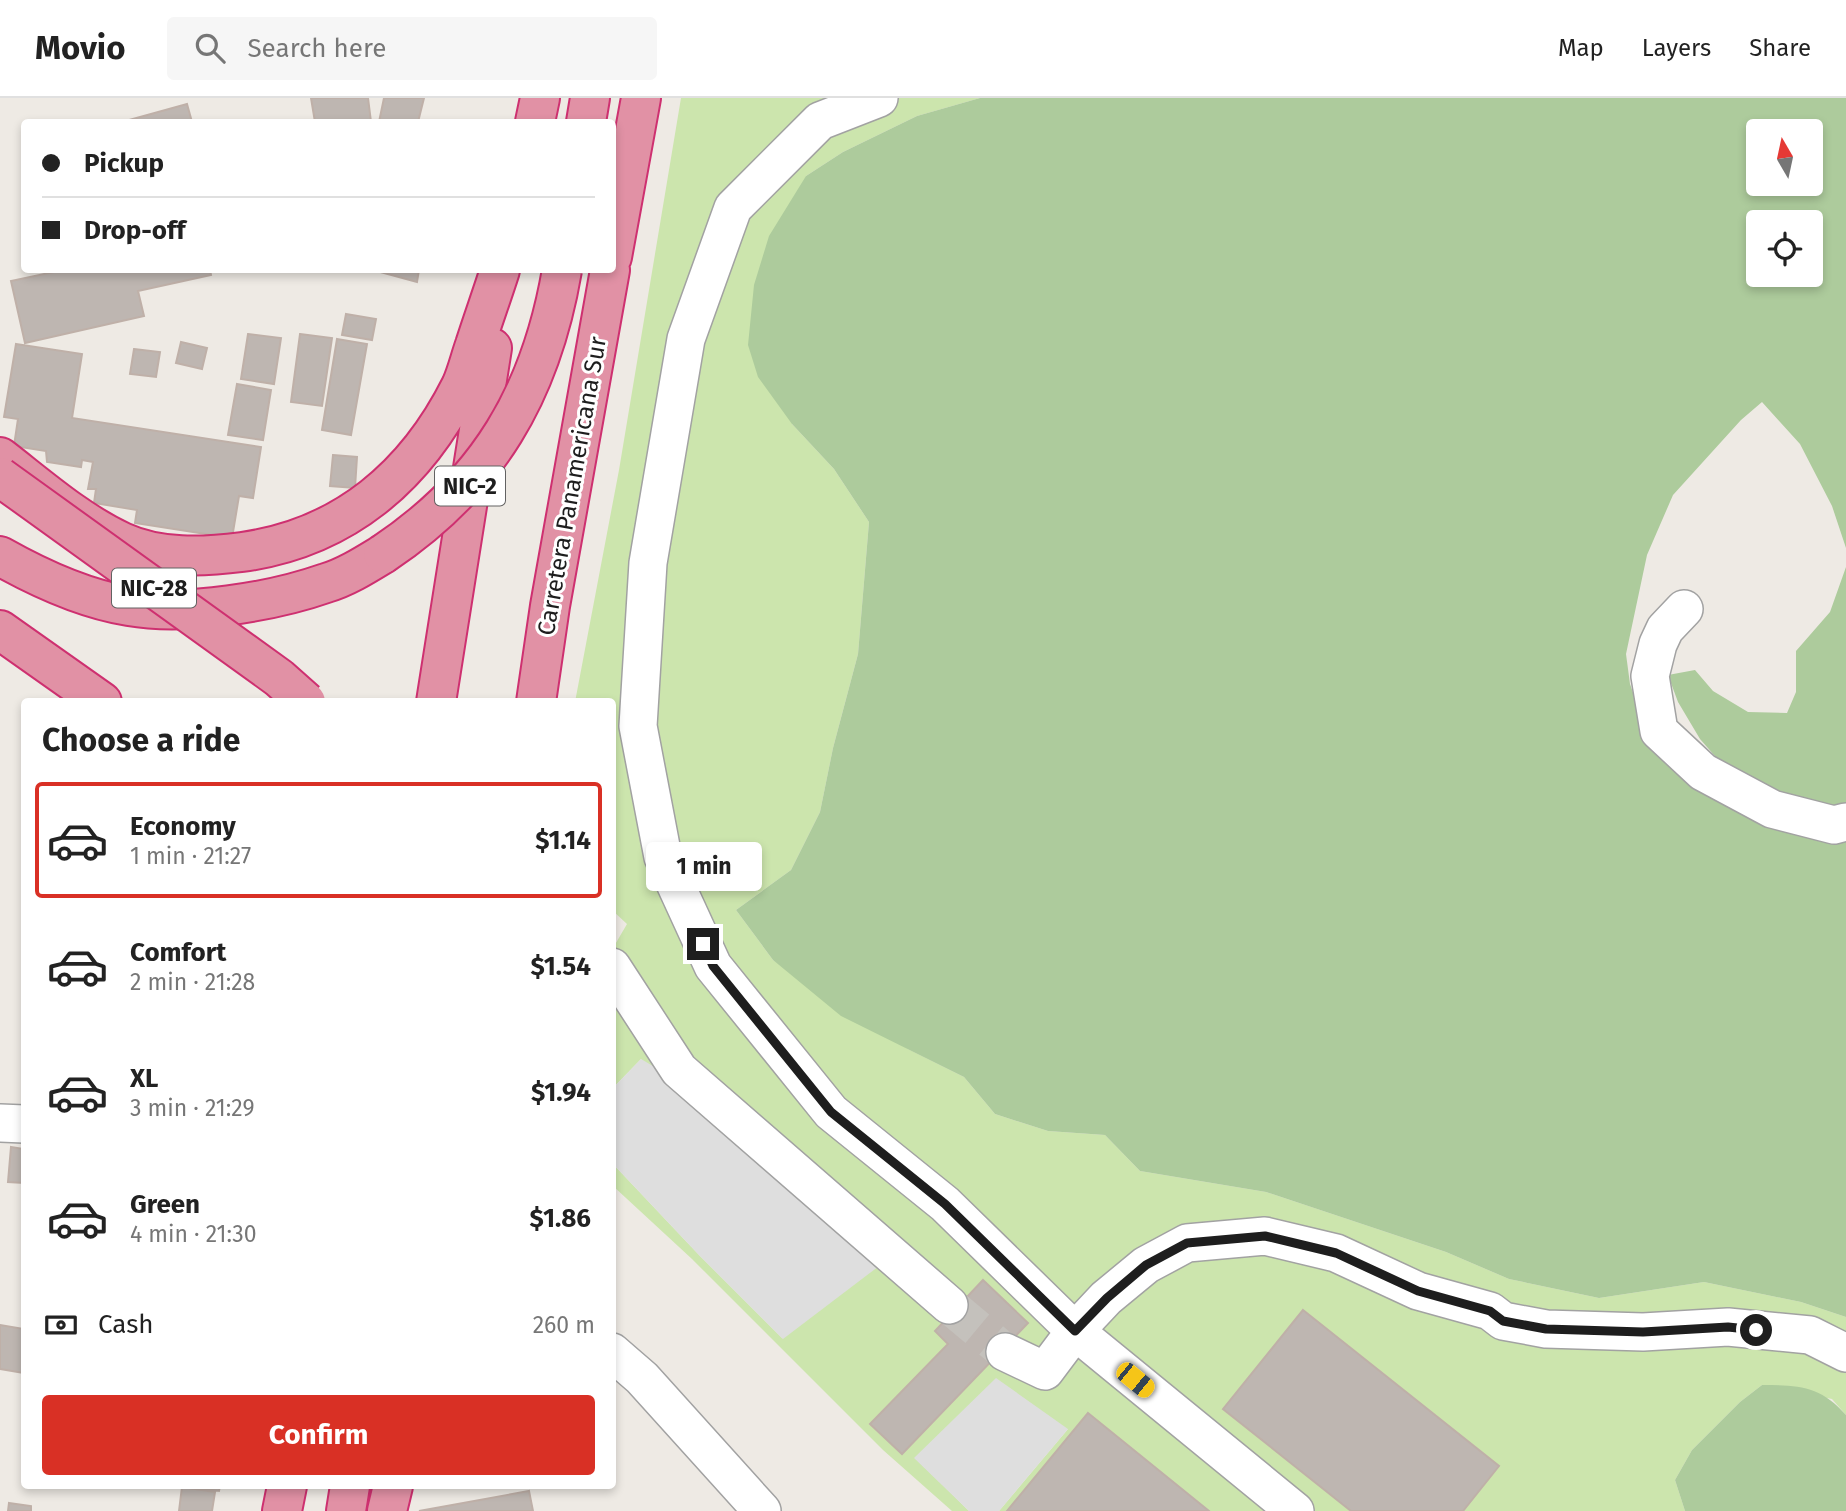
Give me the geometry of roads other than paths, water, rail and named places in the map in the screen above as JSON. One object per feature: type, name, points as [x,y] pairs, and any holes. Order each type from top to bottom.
[{"type":"highway","points":[[536,119],[540,98]]},
{"type":"highway","points":[[586,119],[590,98]]},
{"type":"highway","points":[[616,235],[641,98]]},
{"type":"highway","points":[[0,457],[90,526],[124,543],[156,552],[209,557],[272,548],[328,527],[382,491],[412,462],[440,423],[462,383],[501,273]]},
{"type":"highway","name":"NIC-2","points":[[437,698],[502,273]]},
{"type":"highway","points":[[14,563],[69,589],[130,606],[181,608],[236,604],[290,593],[327,583],[363,566],[434,517],[464,488],[496,445],[522,400],[537,364],[549,331],[561,273]]},
{"type":"highway","name":"Carretera Panamericana Sur","points":[[537,698],[550,606],[609,273]]},
{"type":"highway","name":"NIC-28","points":[[0,477],[279,678],[302,698]]},
{"type":"highway","points":[[0,630],[96,698]]},
{"type":"highway","points":[[282,1511],[286,1489]]},
{"type":"highway","points":[[346,1511],[350,1489]]},
{"type":"highway","points":[[387,1511],[392,1489]]},
{"type":"street","points":[[879,98],[820,121],[733,208],[686,339],[648,563],[638,726],[663,857],[713,966],[831,1112],[945,1204],[1075,1331],[1295,1511]]},
{"type":"street","points":[[1685,609],[1665,629],[1658,644],[1650,676],[1659,731],[1703,772],[1772,808],[1834,825],[1846,822]]},
{"type":"street","points":[[616,973],[679,1070],[949,1305]]},
{"type":"street","points":[[0,1123],[21,1124]]},
{"type":"street","points":[[1005,1352],[1045,1371],[1075,1331],[1107,1298],[1146,1265],[1187,1243],[1265,1236],[1336,1253],[1418,1291],[1490,1311],[1503,1321],[1546,1329],[1643,1332],[1728,1327],[1783,1332],[1810,1335],[1846,1353]]},
{"type":"street","points":[[616,1355],[642,1378],[762,1511]]},
{"type":"tunnel","points":[[949,1305],[1005,1352]]}]
